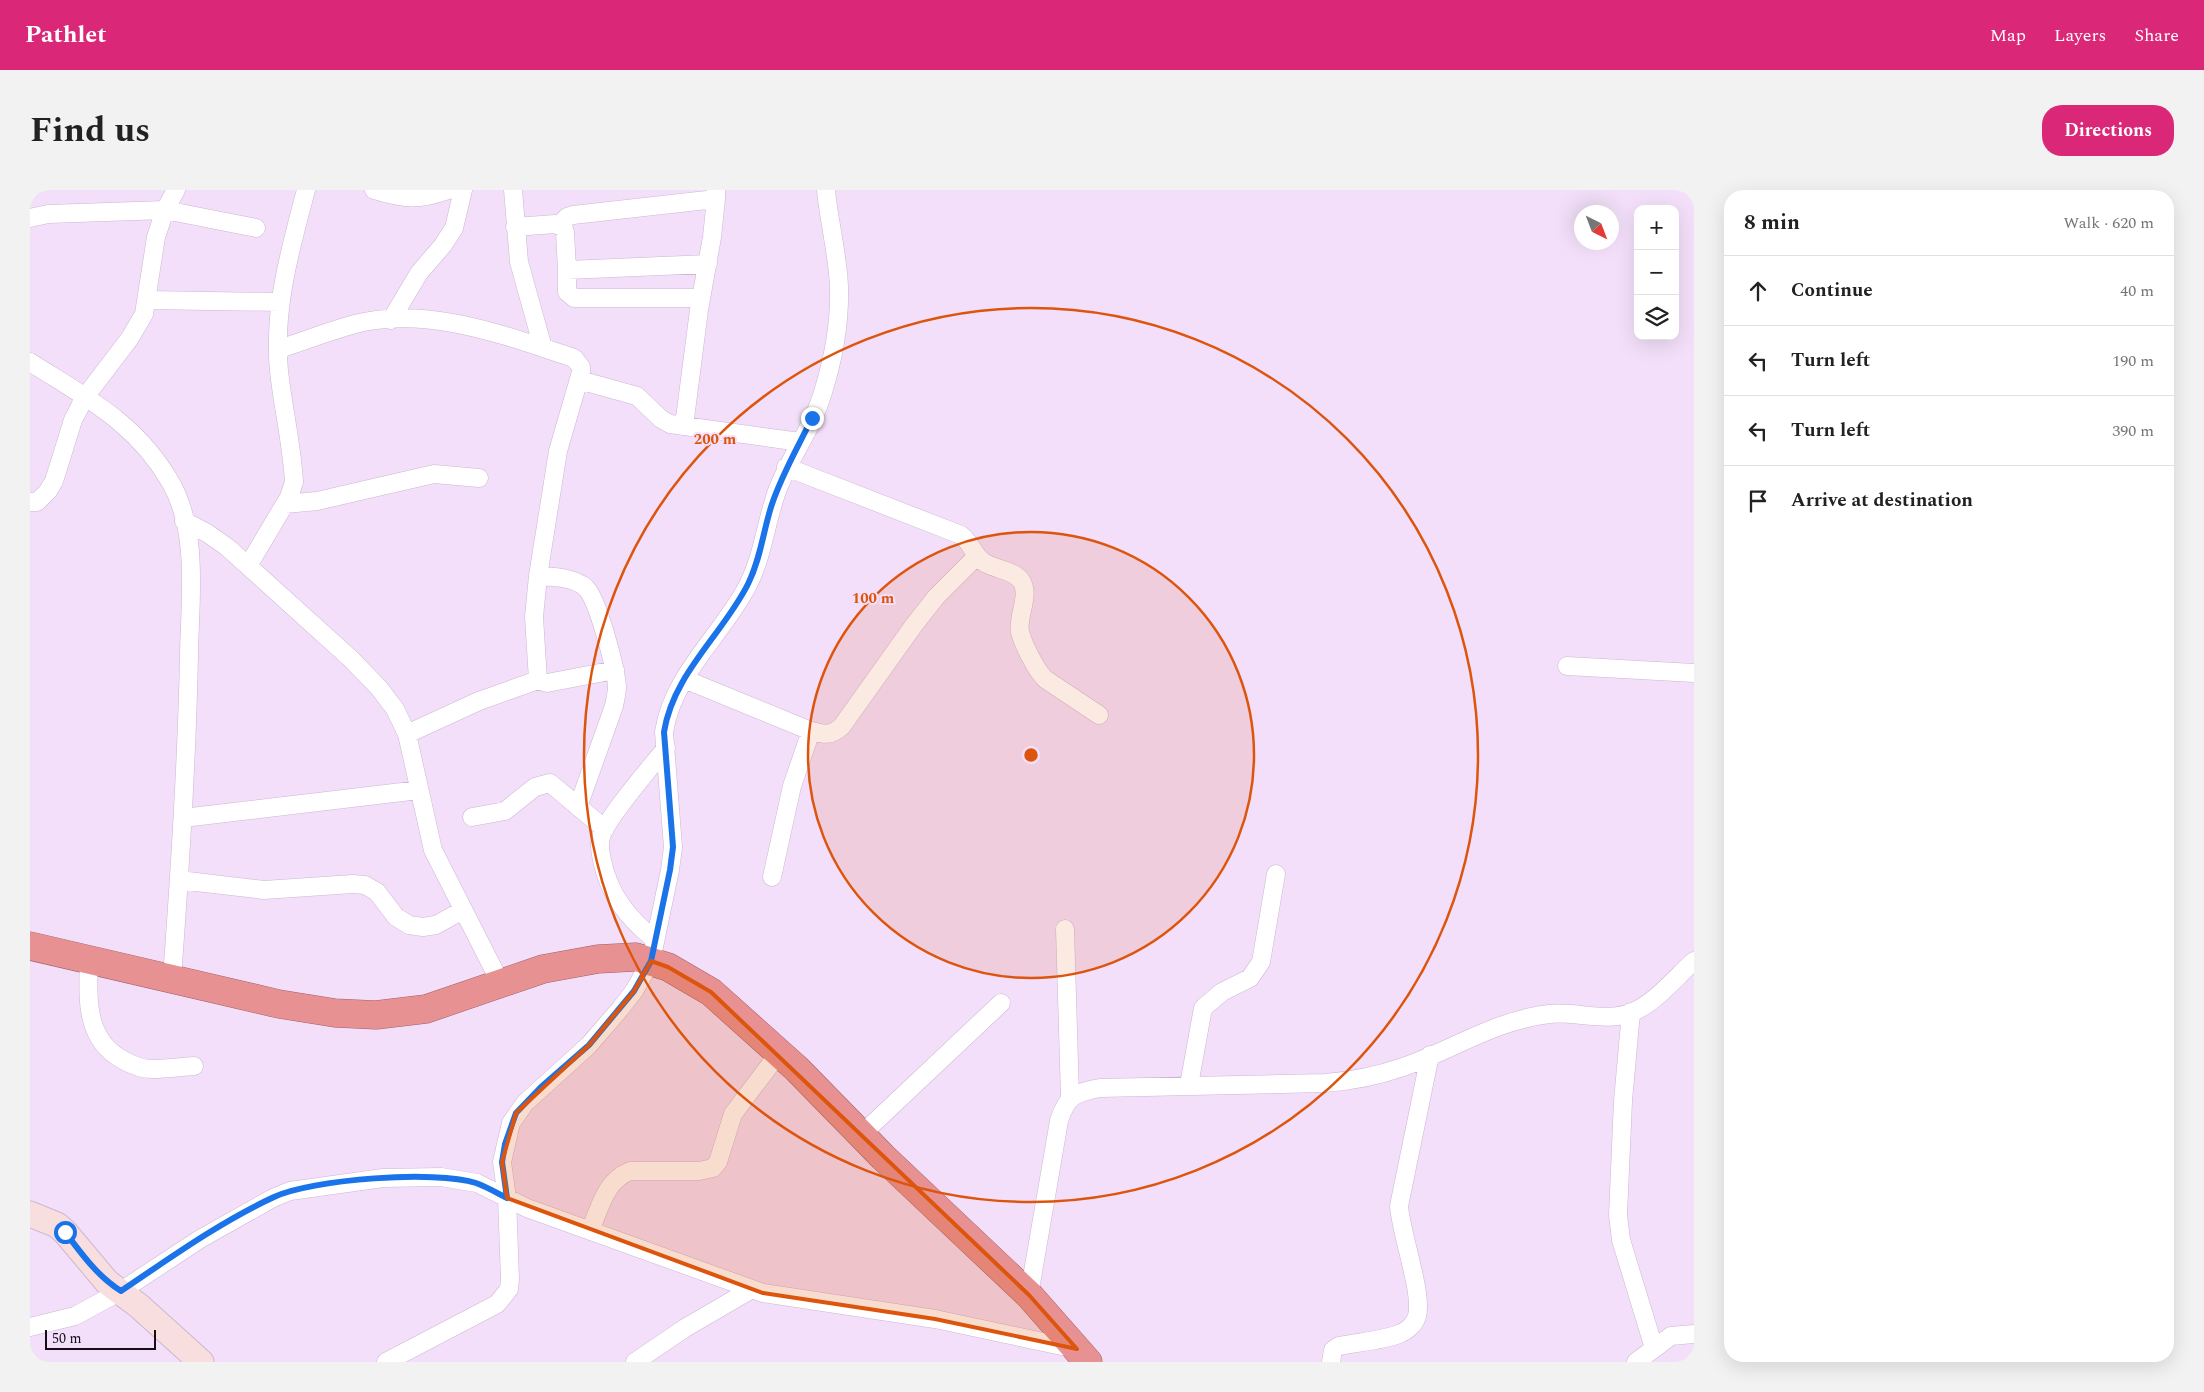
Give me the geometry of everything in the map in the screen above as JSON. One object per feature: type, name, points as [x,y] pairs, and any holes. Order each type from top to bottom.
[{"type":"highway","points":[[30,946],[279,1004],[335,1013],[376,1014],[426,1008],[543,969],[598,959],[636,957],[653,951],[668,966],[711,992],[779,1053],[1029,1295],[1082,1356]]},
{"type":"main road","points":[[30,1214],[56,1225],[65,1232],[93,1268],[107,1282],[121,1291],[201,1362]]},
{"type":"street","points":[[30,502],[41,499],[54,481],[63,447],[86,397],[138,326],[147,300],[156,237],[165,210],[176,190]]},
{"type":"street","points":[[248,566],[285,504],[294,482],[279,370],[280,302],[288,256],[306,190]]},
{"type":"street","points":[[374,190],[399,198],[415,199],[448,190]]},
{"type":"street","points":[[391,320],[419,274],[443,245],[454,228],[463,190]]},
{"type":"street","points":[[513,190],[519,262],[543,348]]},
{"type":"street","points":[[386,1362],[497,1304],[504,1298],[509,1289],[510,1279],[507,1198],[502,1162],[505,1144],[516,1113],[541,1087],[589,1045],[634,991],[653,951],[673,847],[664,732],[666,720],[684,679],[747,586],[760,556],[772,505],[786,467],[823,393],[838,310],[837,261],[826,190]]},
{"type":"street","points":[[515,228],[559,225],[566,217],[573,214],[716,194],[708,264],[701,298],[684,426]]},
{"type":"street","points":[[30,218],[48,214],[165,210],[256,228]]},
{"type":"street","points":[[559,225],[565,232],[568,270],[567,292],[570,297],[701,298]]},
{"type":"street","points":[[568,270],[708,264]]},
{"type":"street","points":[[147,300],[280,302]]},
{"type":"street","points":[[279,350],[356,324],[415,319],[466,326],[543,348],[574,358],[578,362],[581,367],[579,380],[558,451],[538,576],[534,617],[538,680]]},
{"type":"street","points":[[30,362],[106,410],[150,452],[172,485],[184,521],[190,556],[187,753],[172,978]]},
{"type":"street","points":[[579,380],[637,396],[661,419],[684,426],[800,442]]},
{"type":"street","points":[[786,467],[961,535],[969,541],[976,557],[986,564],[1017,576],[1023,584],[1024,596],[1020,632],[1038,672],[1045,679],[1099,715]]},
{"type":"street","points":[[285,504],[317,501],[434,474],[478,478]]},
{"type":"street","points":[[184,521],[220,542],[248,566],[351,659],[379,688],[395,710],[407,734],[433,850],[501,984]]},
{"type":"street","points":[[684,679],[811,731],[826,735],[834,733],[842,726],[914,624],[936,598],[976,557]]},
{"type":"street","points":[[538,576],[575,582],[586,588],[597,609],[615,670],[617,689],[614,706],[578,807]]},
{"type":"street","points":[[1567,666],[1694,673]]},
{"type":"street","points":[[407,734],[479,701],[538,680],[547,683],[615,670]]},
{"type":"street","points":[[772,877],[792,786],[811,731]]},
{"type":"street","points":[[653,951],[618,902],[608,882],[600,850],[600,838],[604,829],[666,748]]},
{"type":"street","points":[[472,817],[505,811],[543,783],[550,783],[604,829]]},
{"type":"street","points":[[183,818],[420,790]]},
{"type":"street","points":[[1189,1085],[1203,1008],[1222,992],[1250,978],[1261,962],[1276,874]]},
{"type":"street","points":[[179,880],[264,890],[353,884],[365,885],[377,892],[396,917],[410,925],[422,927],[436,925],[463,910]]},
{"type":"street","points":[[1065,930],[1070,1097]]},
{"type":"street","points":[[89,959],[90,1018],[96,1034],[105,1047],[134,1066],[151,1069],[194,1066]]},
{"type":"street","points":[[1029,1295],[1059,1121],[1064,1106],[1070,1097],[1081,1092],[1100,1088],[1356,1081],[1405,1066],[1477,1034],[1522,1019],[1557,1013],[1617,1015],[1631,1012],[1646,1004],[1694,960]]},
{"type":"street","points":[[862,1135],[1001,1003]]},
{"type":"street","points":[[1631,1012],[1623,1101],[1618,1215],[1622,1240],[1654,1348]]},
{"type":"street","points":[[590,1231],[612,1182],[622,1174],[630,1171],[699,1171],[713,1168],[718,1162],[733,1114],[779,1053]]},
{"type":"street","points":[[1331,1362],[1333,1350],[1339,1346],[1399,1334],[1409,1329],[1418,1314],[1417,1294],[1400,1223],[1399,1206],[1430,1055]]},
{"type":"street","points":[[30,1327],[75,1316],[121,1291],[200,1239],[273,1198],[290,1191],[383,1178],[441,1177],[477,1183],[507,1198],[590,1231],[752,1289],[795,1299],[935,1319],[1082,1356]]},
{"type":"street","points":[[635,1362],[670,1337],[752,1289]]},
{"type":"street","points":[[1636,1362],[1671,1336],[1694,1334]]},
{"type":"highlighted area","points":[[651,961],[668,967],[711,992],[1029,1295],[1077,1349],[935,1319],[763,1293],[507,1198],[502,1162],[516,1113],[589,1045],[634,991]]},
{"type":"route","points":[[65,1232],[93,1268],[107,1282],[121,1291],[200,1239],[273,1198],[290,1191],[383,1178],[441,1177],[477,1183],[507,1198],[502,1162],[505,1144],[516,1113],[541,1087],[589,1045],[634,991],[651,961],[673,847],[664,732],[666,720],[684,679],[747,586],[753,574],[760,556],[772,505],[786,467],[812,418]]}]
